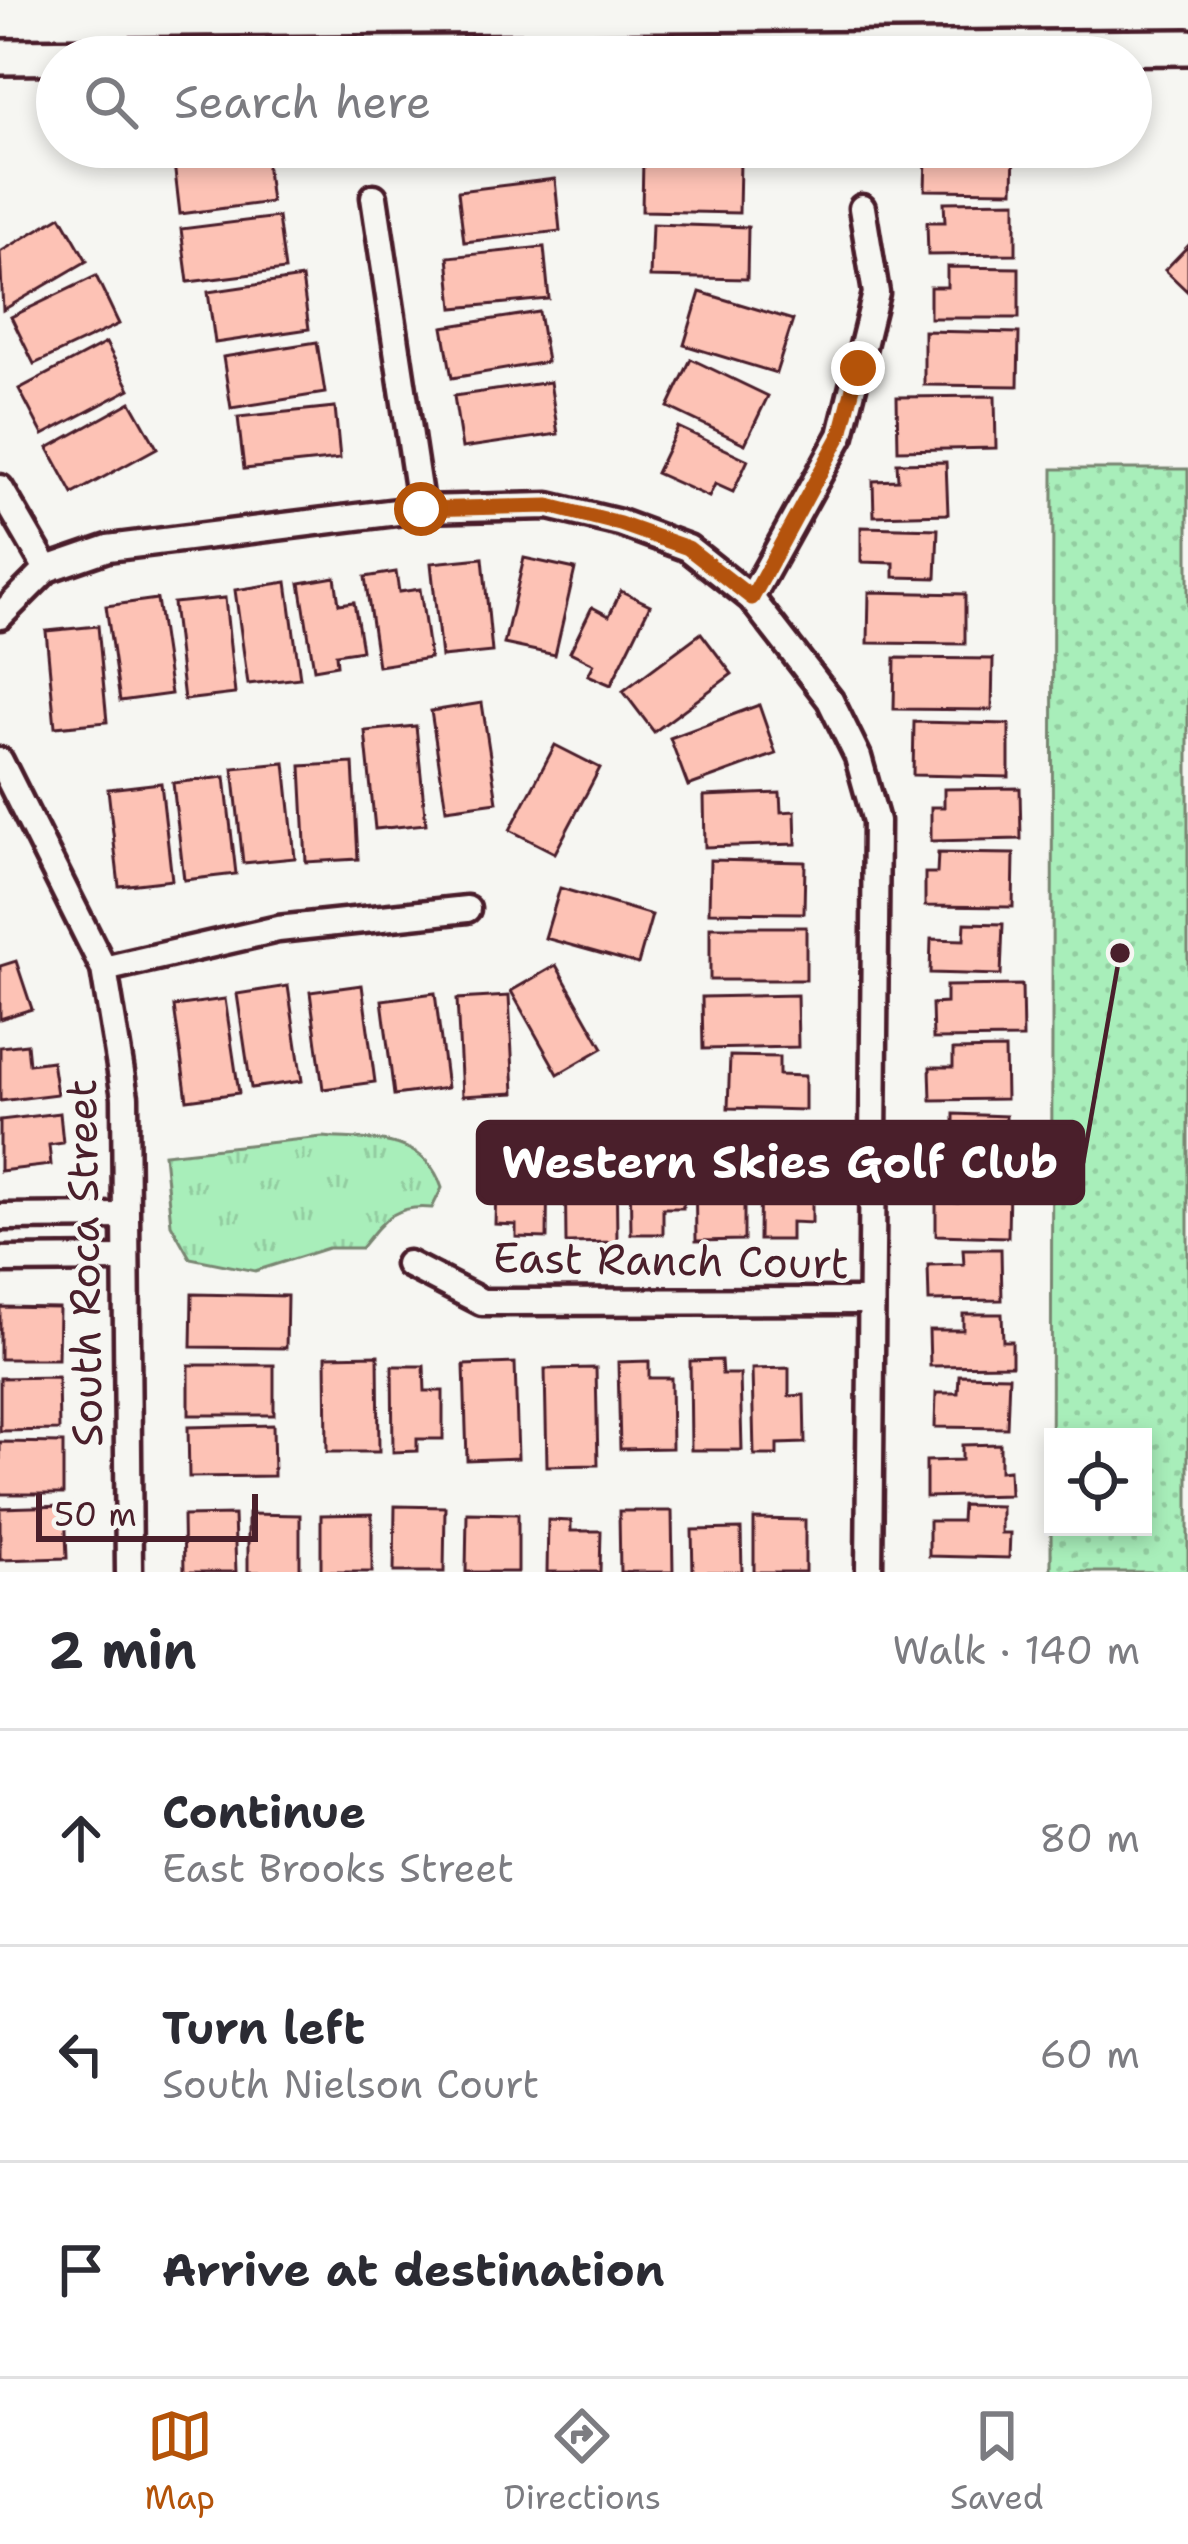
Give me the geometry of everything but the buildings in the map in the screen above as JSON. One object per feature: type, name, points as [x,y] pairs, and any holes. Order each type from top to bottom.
[{"type":"main road","points":[[1152,47],[1188,47]]},
{"type":"main road","points":[[0,57],[36,57]]},
{"type":"street","points":[[374,197],[421,509]]},
{"type":"street","points":[[752,598],[841,434],[876,293],[862,208]]},
{"type":"street","points":[[0,488],[47,569]]},
{"type":"street","points":[[0,616],[47,569],[108,548],[421,509],[549,506],[620,524],[688,548],[752,598],[830,700],[858,757],[876,821],[869,1572]]},
{"type":"street","name":"South Roca Street","points":[[0,761],[104,969],[125,1097],[129,1572]]},
{"type":"street","points":[[104,969],[278,929],[467,909]]},
{"type":"street","points":[[0,1217],[125,1216]]},
{"type":"street","points":[[0,1260],[125,1259]]},
{"type":"street","name":"East Ranch Court","points":[[408,1264],[482,1302],[870,1301]]},
{"type":"green space","points":[[1053,469],[1188,469],[1188,1572],[1051,1572],[1051,1536],[1152,1536],[1152,1428],[1051,1428]]},
{"type":"green space","points":[[322,1137],[393,1143],[422,1157],[442,1188],[432,1208],[399,1212],[383,1222],[361,1248],[328,1248],[255,1271],[190,1258],[171,1224],[164,1154]]},
{"type":"place","name":"Western Skies Golf Club","points":[[1120,953]]},
{"type":"route","points":[[421,509],[549,506],[620,524],[688,548],[752,598],[841,434],[858,368]]}]
